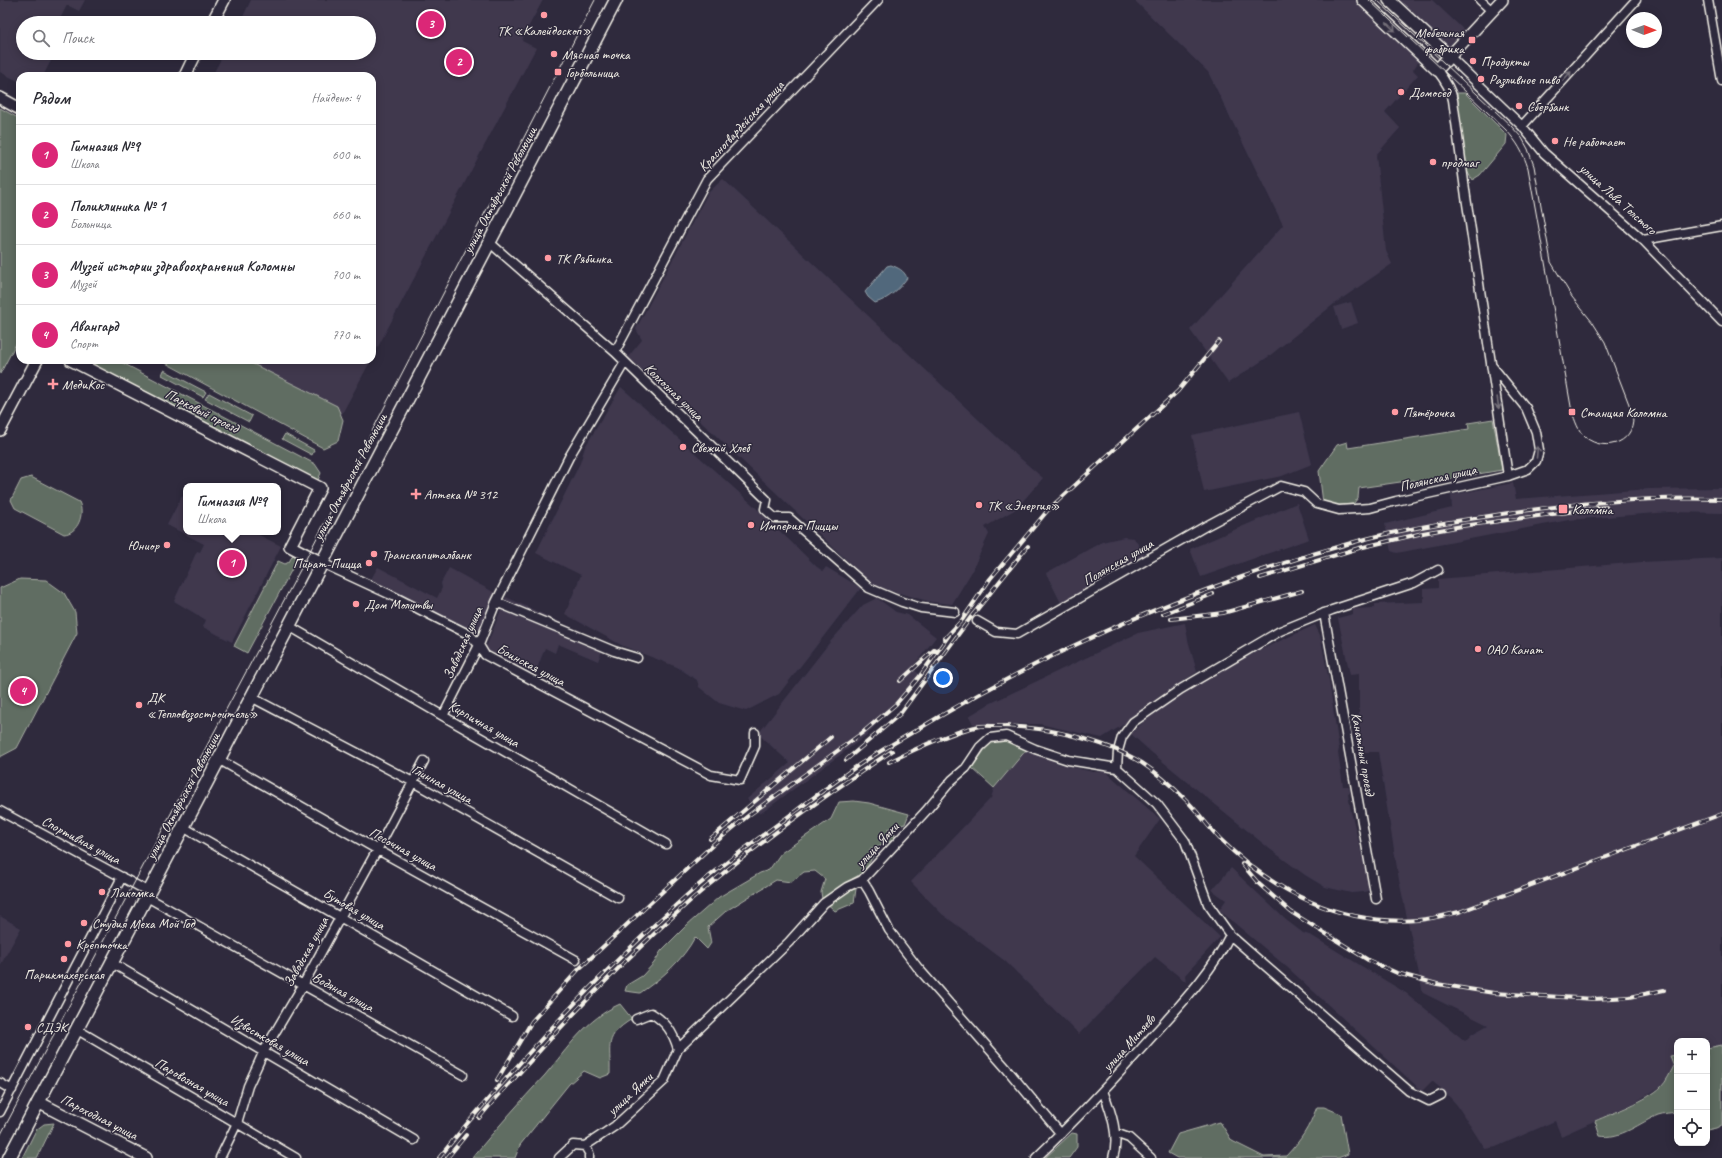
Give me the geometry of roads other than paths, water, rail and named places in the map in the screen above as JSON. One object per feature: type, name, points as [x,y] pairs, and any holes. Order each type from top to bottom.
[{"type":"main road","name":"улица Октябрьской Революции","points":[[9,1158],[218,759],[290,626],[616,0]]},
{"type":"street","points":[[216,16],[224,0]]},
{"type":"street","name":"Красногвардейская улица","points":[[615,352],[707,179],[878,0]]},
{"type":"street","points":[[1363,0],[1437,70],[1452,93],[1508,476]]},
{"type":"street","name":"улица Льва Толстого","points":[[1389,0],[1522,126],[1544,153],[1642,240],[1722,322]]},
{"type":"street","points":[[1480,0],[1492,11]]},
{"type":"street","points":[[1437,70],[1502,0]]},
{"type":"street","points":[[1522,126],[1636,0]]},
{"type":"street","points":[[1708,0],[1722,81]]},
{"type":"street","points":[[186,72],[192,60]]},
{"type":"street","points":[[0,98],[16,107]]},
{"type":"street","points":[[1642,240],[1722,226]]},
{"type":"street","name":"Колхозная улица","points":[[490,242],[615,352],[768,500],[765,509],[775,518],[789,518],[869,588],[915,606],[954,612]]},
{"type":"street","name":"Заводская улица","points":[[443,716],[479,645],[496,602],[569,457],[625,362]]},
{"type":"street","points":[[0,430],[35,364]]},
{"type":"street","name":"Парковый проезд","points":[[79,364],[320,488],[290,546],[322,563]]},
{"type":"street","name":"Полянская улица","points":[[977,621],[996,632],[1017,634],[1204,526],[1281,486],[1304,492],[1317,504],[1339,510],[1353,510],[1370,508],[1508,476],[1528,469],[1536,461],[1538,450],[1536,432],[1526,408],[1492,366]]},
{"type":"street","name":"Боинская улица","points":[[322,563],[389,594],[470,635],[479,645],[484,655],[711,775],[740,780],[755,746],[755,733]]},
{"type":"street","points":[[1438,570],[1414,584],[1324,613],[1280,631],[1181,689],[1133,722],[1122,737],[1118,751],[1117,768],[1157,804],[1185,841],[1208,904],[1230,935],[1409,1090],[1428,1101],[1441,1096]]},
{"type":"street","points":[[496,602],[614,651],[637,658]]},
{"type":"street","name":"Канатный проезд","points":[[1324,613],[1376,899]]},
{"type":"street","name":"Кирпичная улица","points":[[290,626],[666,844]]},
{"type":"street","name":"Глинная улица","points":[[251,697],[413,782],[618,898]]},
{"type":"street","name":"улица Ямки","points":[[559,1158],[573,1146],[585,1146],[615,1126],[664,1081],[678,1049],[789,942],[824,904],[847,887],[862,880],[926,811],[952,780],[966,768],[980,747],[990,738],[1006,736],[1035,749],[1068,760],[1117,768]]},
{"type":"street","name":"Песочная улица","points":[[218,759],[576,960]]},
{"type":"street","name":"Заводская улица","points":[[220,1158],[237,1123],[248,1086],[264,1051],[303,985],[378,850],[424,761]]},
{"type":"street","name":"Спортивная улица","points":[[1,814],[122,878],[148,895]]},
{"type":"street","name":"Бутовая улица","points":[[183,827],[341,916],[512,1016]]},
{"type":"street","points":[[0,1112],[122,878]]},
{"type":"street","points":[[862,880],[870,891],[889,930],[918,968],[1006,1068],[1061,1134]]},
{"type":"street","name":"Водяная улица","points":[[148,895],[303,985],[463,1075]]},
{"type":"street","name":"улица Митяево","points":[[1036,1158],[1103,1091],[1184,1001],[1223,948],[1230,935]]},
{"type":"street","name":"Известковая улица","points":[[112,963],[414,1140]]},
{"type":"street","points":[[636,1019],[651,1013],[660,1018],[668,1026],[678,1049]]},
{"type":"street","name":"Паровозная улица","points":[[76,1029],[296,1158]]},
{"type":"street","points":[[0,1083],[12,1090]]},
{"type":"street","points":[[1103,1091],[1110,1109],[1115,1133],[1113,1158]]},
{"type":"street","name":"Пароходная улица","points":[[38,1102],[146,1158]]},
{"type":"street","points":[[1115,1133],[1129,1138],[1151,1158]]},
{"type":"street","points":[[585,1146],[589,1153],[589,1158]]},
{"type":"water","points":[[891,265],[902,271],[907,278],[893,293],[885,299],[875,303],[865,292],[887,266]]},
{"type":"tram line","points":[[0,1136],[308,555],[595,0]]},
{"type":"tram line","points":[[1369,0],[1506,130],[1519,148],[1528,168],[1572,412],[1579,429],[1585,437],[1593,442],[1602,444],[1619,442],[1631,431],[1633,422],[1632,412],[1605,342],[1593,323],[1572,297],[1551,262],[1534,166],[1522,138],[1377,0]]},
{"type":"railway","points":[[945,638],[962,620],[990,579],[1048,510],[1178,391],[1219,341]]},
{"type":"railway","points":[[439,1158],[482,1106],[565,1014],[624,954],[699,885],[752,843],[863,762],[937,718],[1037,663],[1195,594],[1303,557],[1373,537],[1404,530],[1542,508],[1632,500],[1692,498],[1722,499]]},
{"type":"railway","points":[[1260,578],[1359,548],[1423,533],[1462,526],[1606,507]]},
{"type":"railway","points":[[846,760],[900,714],[971,617],[1028,546]]},
{"type":"railway","points":[[1171,619],[1223,613],[1302,591]]},
{"type":"railway","points":[[1163,614],[1213,594]]},
{"type":"railway","points":[[497,1080],[532,1021],[579,969],[717,841],[749,815],[862,733],[896,704],[920,676],[949,635]]},
{"type":"railway","points":[[900,681],[935,649]]},
{"type":"railway","points":[[889,762],[942,738],[980,726],[1033,728],[1052,731],[1091,741],[1126,755],[1152,770],[1189,803],[1215,834],[1241,858],[1286,890],[1310,902],[1336,911],[1362,917],[1390,920],[1418,920],[1459,912],[1722,814]]},
{"type":"railway","points":[[710,839],[831,737]]},
{"type":"railway","points":[[479,1118],[590,996],[629,957],[690,901],[738,861],[789,823],[892,751]]},
{"type":"railway","points":[[1242,864],[1259,884],[1291,912],[1368,960],[1397,973],[1437,984],[1494,993],[1594,999],[1630,997],[1664,990]]},
{"type":"railway","points":[[447,1158],[466,1135]]},
{"type":"place","name":"ТК «Калейдоскоп»","points":[[544,15]]},
{"type":"place","name":"Музей истории здравоохранения Коломны","points":[[431,24]]},
{"type":"place","name":"Мебельная фабрика","points":[[1472,40]]},
{"type":"place","name":"Мясная точка","points":[[554,54]]},
{"type":"place","name":"Продукты","points":[[1473,61]]},
{"type":"place","name":"Поликлиника № 1","points":[[459,62]]},
{"type":"place","name":"Горбольница","points":[[558,72]]},
{"type":"place","name":"Разливное пиво","points":[[1481,79]]},
{"type":"place","name":"Домосед","points":[[1401,92]]},
{"type":"place","name":"Сбербанк","points":[[1519,106]]},
{"type":"place","name":"Не работает","points":[[1555,141]]},
{"type":"place","name":"продмаг","points":[[1433,162]]},
{"type":"place","name":"ТК Рябинка","points":[[548,258]]},
{"type":"place","name":"МедиКос","points":[[53,384]]},
{"type":"place","name":"Пятёрочка","points":[[1395,412]]},
{"type":"place","name":"Станция Коломна","points":[[1572,412]]},
{"type":"place","name":"Свежий Хлеб","points":[[683,447]]},
{"type":"place","name":"Аптека № 312","points":[[416,494]]},
{"type":"place","name":"ТК «Энергия»","points":[[979,505]]},
{"type":"place","name":"Коломна","points":[[1563,509]]},
{"type":"place","name":"Империя Пиццы","points":[[751,525]]},
{"type":"place","name":"Юниор","points":[[167,545]]},
{"type":"place","name":"Транскапиталбанк","points":[[374,554]]},
{"type":"place","name":"Гимназия №9","points":[[232,563]]},
{"type":"place","name":"Пират-Пицца","points":[[369,563]]},
{"type":"place","name":"Дом Молитвы","points":[[356,604]]},
{"type":"place","name":"ОАО Канат","points":[[1478,649]]},
{"type":"place","name":"Авангард","points":[[23,691]]},
{"type":"place","name":"ДК «Тепловозостроитель»","points":[[139,705]]},
{"type":"place","name":"Лакомка","points":[[102,892]]},
{"type":"place","name":"Студия Меха Мой Год","points":[[84,923]]},
{"type":"place","name":"Крепточка","points":[[68,944]]},
{"type":"place","name":"Парикмахерская","points":[[64,959]]},
{"type":"place","name":"СДЭК","points":[[28,1027]]}]
